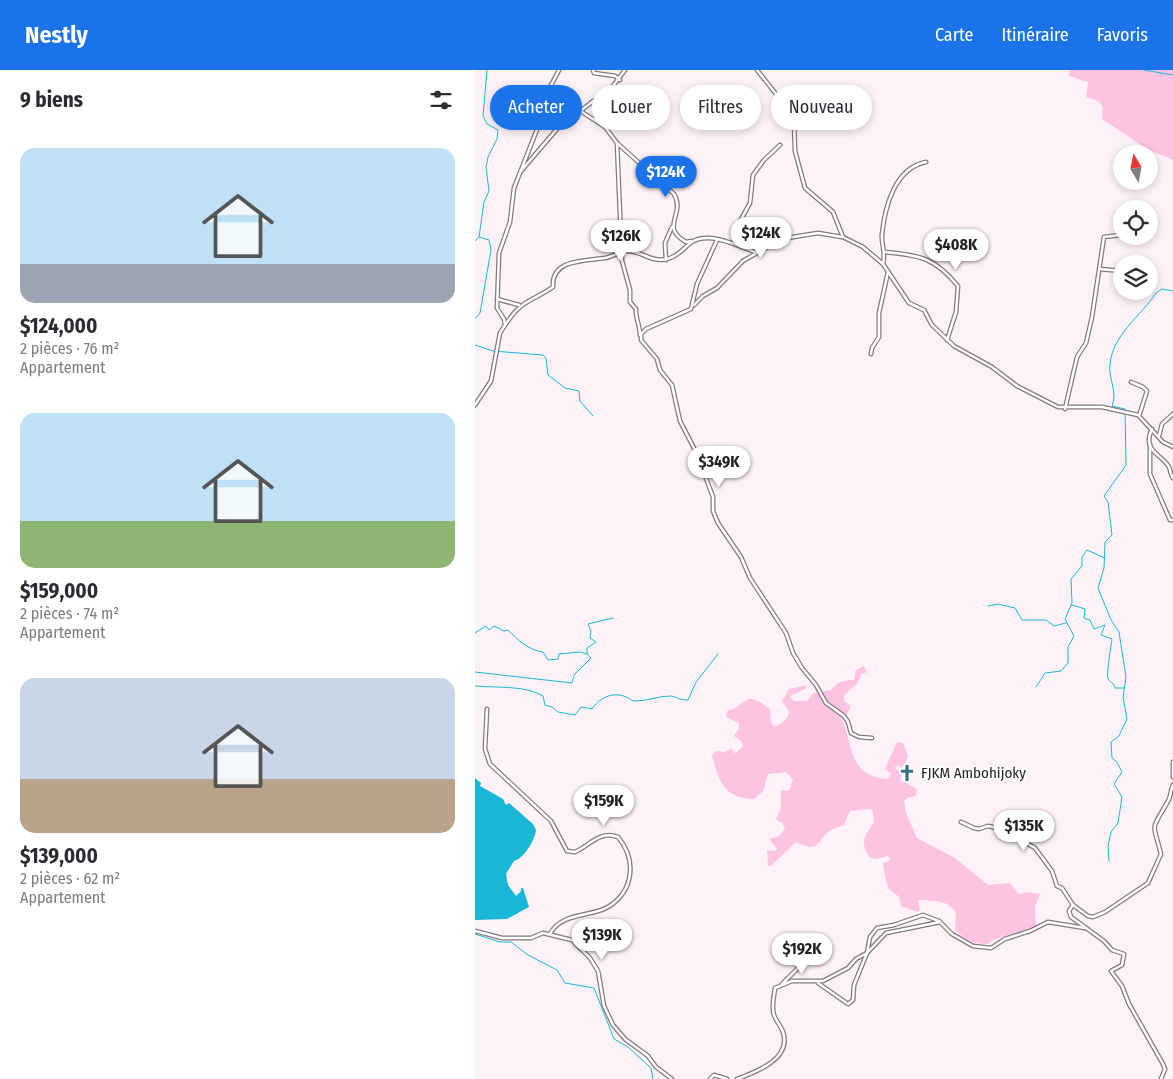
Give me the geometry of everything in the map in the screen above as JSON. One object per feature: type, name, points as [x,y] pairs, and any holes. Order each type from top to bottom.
[{"type":"street","points":[[505,325],[504,319],[497,308],[499,253],[510,222],[514,188],[541,121],[547,93],[559,70]]},
{"type":"street","points":[[593,70],[594,73],[615,76],[620,80]]},
{"type":"street","points":[[582,108],[604,98],[620,80],[625,70]]},
{"type":"street","points":[[757,70],[787,108],[794,121],[795,151],[805,188],[833,212],[843,237]]},
{"type":"street","points":[[582,112],[605,127],[617,143],[676,196],[677,208],[673,226],[665,243],[666,260]]},
{"type":"street","points":[[521,171],[556,130]]},
{"type":"street","points":[[617,143],[621,253],[630,302],[635,308],[640,336],[672,385],[680,421],[697,454],[713,497],[713,511],[718,523],[741,557],[750,578],[786,633],[793,653],[816,684],[826,703],[843,716],[850,727],[851,733],[859,737],[871,738]]},
{"type":"street","points":[[736,243],[739,223],[750,203],[753,175],[763,160],[780,145]]},
{"type":"street","points":[[883,264],[885,252],[882,234],[895,188],[903,174],[915,166],[926,162]]},
{"type":"street","points":[[673,226],[678,238],[686,242],[717,240],[736,243],[755,252]]},
{"type":"street","points":[[640,336],[646,329],[683,314],[703,296],[717,288],[743,260],[755,252],[781,240],[805,234],[827,233],[843,237],[863,247],[883,264],[909,303],[924,310],[932,325],[947,340],[992,367],[1017,386],[1065,409],[1102,407],[1139,416],[1163,442],[1173,447]]},
{"type":"street","points":[[1065,409],[1070,396],[1077,357],[1086,343],[1104,237],[1113,236]]},
{"type":"street","points":[[693,306],[697,284],[717,240]]},
{"type":"street","points":[[497,299],[519,305],[539,298],[553,287],[553,277],[557,269],[562,266],[630,251],[649,259],[666,260],[677,255],[693,241]]},
{"type":"street","points":[[885,252],[906,253],[930,260],[958,286],[956,312],[947,340]]},
{"type":"street","points":[[1100,269],[1113,270]]},
{"type":"street","points":[[871,354],[871,348],[880,330],[879,313],[888,272]]},
{"type":"street","points":[[475,405],[491,381],[500,333],[519,305]]},
{"type":"street","points":[[1131,382],[1143,387],[1147,392],[1139,416]]},
{"type":"street","points":[[1159,436],[1162,424],[1173,414]]},
{"type":"street","points":[[1152,429],[1150,474],[1170,520],[1173,520]]},
{"type":"street","points":[[1150,444],[1157,457],[1169,465],[1173,478]]},
{"type":"street","points":[[487,709],[485,752],[490,764],[551,821],[567,851],[575,852],[589,841],[612,835],[618,837],[629,855],[630,877],[623,894],[607,908],[564,921],[556,926],[550,934]]},
{"type":"street","points":[[1173,762],[1173,777]]},
{"type":"street","points":[[961,822],[979,829],[988,826],[1001,828],[1035,848],[1052,871],[1057,886],[1062,888],[1073,905],[1088,916],[1093,917],[1105,912],[1148,883],[1161,854],[1155,833],[1155,821],[1168,803],[1173,785]]},
{"type":"street","points":[[1073,905],[1069,914],[1099,937],[1112,950],[1124,954],[1122,965],[1111,971],[1122,986],[1129,1004],[1163,1064],[1165,1069],[1161,1079]]},
{"type":"street","points":[[737,1079],[770,1064],[780,1055],[785,1044],[783,1032],[772,1007],[775,988],[792,981],[817,983],[848,1004],[853,1000],[854,985],[867,953],[870,937],[877,928],[894,925],[917,915],[929,917],[940,922],[952,934],[973,946],[991,948],[1005,938],[1030,931],[1046,922],[1085,928]]},
{"type":"street","points":[[817,983],[846,969],[856,959],[867,953],[886,933],[940,922]]},
{"type":"street","points":[[475,931],[509,939],[531,938],[543,933],[572,940],[585,952],[600,975],[604,1006],[613,1025],[625,1039],[648,1056],[656,1067],[672,1079]]},
{"type":"street","points":[[781,985],[797,967],[813,957]]},
{"type":"street","points":[[710,1079],[714,1075],[727,1079]]},
{"type":"shaded area","points":[[1070,70],[1173,70],[1173,160],[1158,154],[1158,145],[1141,145],[1102,119],[1103,108],[1100,102],[1086,97],[1088,82],[1069,76]]},
{"type":"shaded area","points":[[864,666],[867,672],[861,674],[857,684],[844,695],[844,701],[851,706],[847,714],[841,718],[854,757],[859,765],[865,772],[875,777],[888,779],[891,774],[885,769],[897,742],[903,743],[908,755],[905,764],[901,768],[897,765],[896,769],[902,773],[900,780],[917,789],[916,796],[907,798],[904,801],[906,813],[917,838],[955,858],[988,885],[1010,883],[1019,894],[1026,892],[1040,894],[1035,907],[1036,926],[993,940],[990,943],[981,944],[966,939],[955,930],[956,913],[949,905],[934,901],[918,900],[920,911],[917,912],[901,906],[899,897],[889,889],[886,881],[883,863],[889,861],[890,858],[888,856],[875,859],[869,857],[866,852],[864,839],[874,823],[873,811],[870,809],[850,811],[844,825],[833,829],[815,846],[804,846],[796,842],[771,866],[768,865],[767,850],[775,851],[777,849],[769,839],[779,836],[785,829],[783,824],[776,819],[781,808],[781,790],[789,791],[793,780],[786,772],[768,774],[763,791],[754,799],[736,796],[724,787],[717,773],[712,755],[716,751],[724,752],[732,748],[734,753],[743,746],[741,741],[734,736],[739,728],[739,723],[726,717],[727,711],[734,709],[746,700],[754,700],[770,709],[771,723],[774,726],[784,721],[788,715],[789,712],[782,701],[789,689],[807,685],[805,689],[792,695],[790,698],[795,701],[807,701],[813,693],[831,690],[841,682],[854,680],[856,670]]},
{"type":"water","points":[[475,778],[481,783],[480,786],[503,799],[506,805],[509,803],[533,824],[536,830],[529,848],[514,861],[506,874],[508,885],[516,896],[521,891],[521,888],[523,888],[529,907],[507,919],[475,920]]},
{"type":"waterway","points":[[475,241],[479,237],[484,202],[489,191],[486,167],[488,157],[497,139],[498,130],[487,124],[483,116],[487,70]]},
{"type":"waterway","points":[[1144,70],[1173,75]]},
{"type":"waterway","points":[[475,319],[480,313],[491,250],[489,240],[479,237]]},
{"type":"waterway","points":[[1109,861],[1108,846],[1111,832],[1118,823],[1122,797],[1114,784],[1122,772],[1117,762],[1112,758],[1111,742],[1119,736],[1127,719],[1123,697],[1126,677],[1119,632],[1111,620],[1098,588],[1104,568],[1105,542],[1112,535],[1108,502],[1104,496],[1126,465],[1125,409],[1112,406],[1114,396],[1110,364],[1116,343],[1156,293],[1162,289],[1173,291]]},
{"type":"waterway","points":[[475,345],[493,351],[543,355],[546,358],[548,375],[565,388],[579,391],[580,401],[593,416]]},
{"type":"waterway","points":[[1036,687],[1045,673],[1061,671],[1068,663],[1068,647],[1074,636],[1065,619],[1072,603],[1071,579],[1082,566],[1082,557],[1087,550],[1105,558]]},
{"type":"waterway","points":[[988,606],[998,604],[1015,608],[1022,620],[1046,620],[1054,626],[1066,623]]},
{"type":"waterway","points":[[1072,605],[1085,609],[1084,618],[1090,620],[1094,629],[1105,625],[1101,635],[1112,639],[1108,679],[1115,688],[1124,688]]},
{"type":"waterway","points":[[475,633],[486,626],[489,630],[494,626],[504,631],[508,630],[528,647],[543,652],[548,660],[558,659],[559,654],[580,652],[587,654],[587,648],[596,642],[590,638],[591,631],[588,624],[613,618]]},
{"type":"waterway","points":[[475,672],[572,683],[574,675],[591,658],[587,654]]},
{"type":"waterway","points":[[475,686],[536,692],[543,696],[545,705],[552,707],[558,712],[575,715],[581,707],[592,709],[602,699],[611,695],[621,695],[632,701],[670,696],[688,700],[696,682],[718,654]]},
{"type":"waterway","points":[[475,934],[500,942],[511,942],[528,955],[557,970],[565,983],[594,988],[614,1039],[628,1047],[651,1068],[653,1079]]},
{"type":"place","name":"FJKM Ambohijoky","points":[[907,773]]}]
